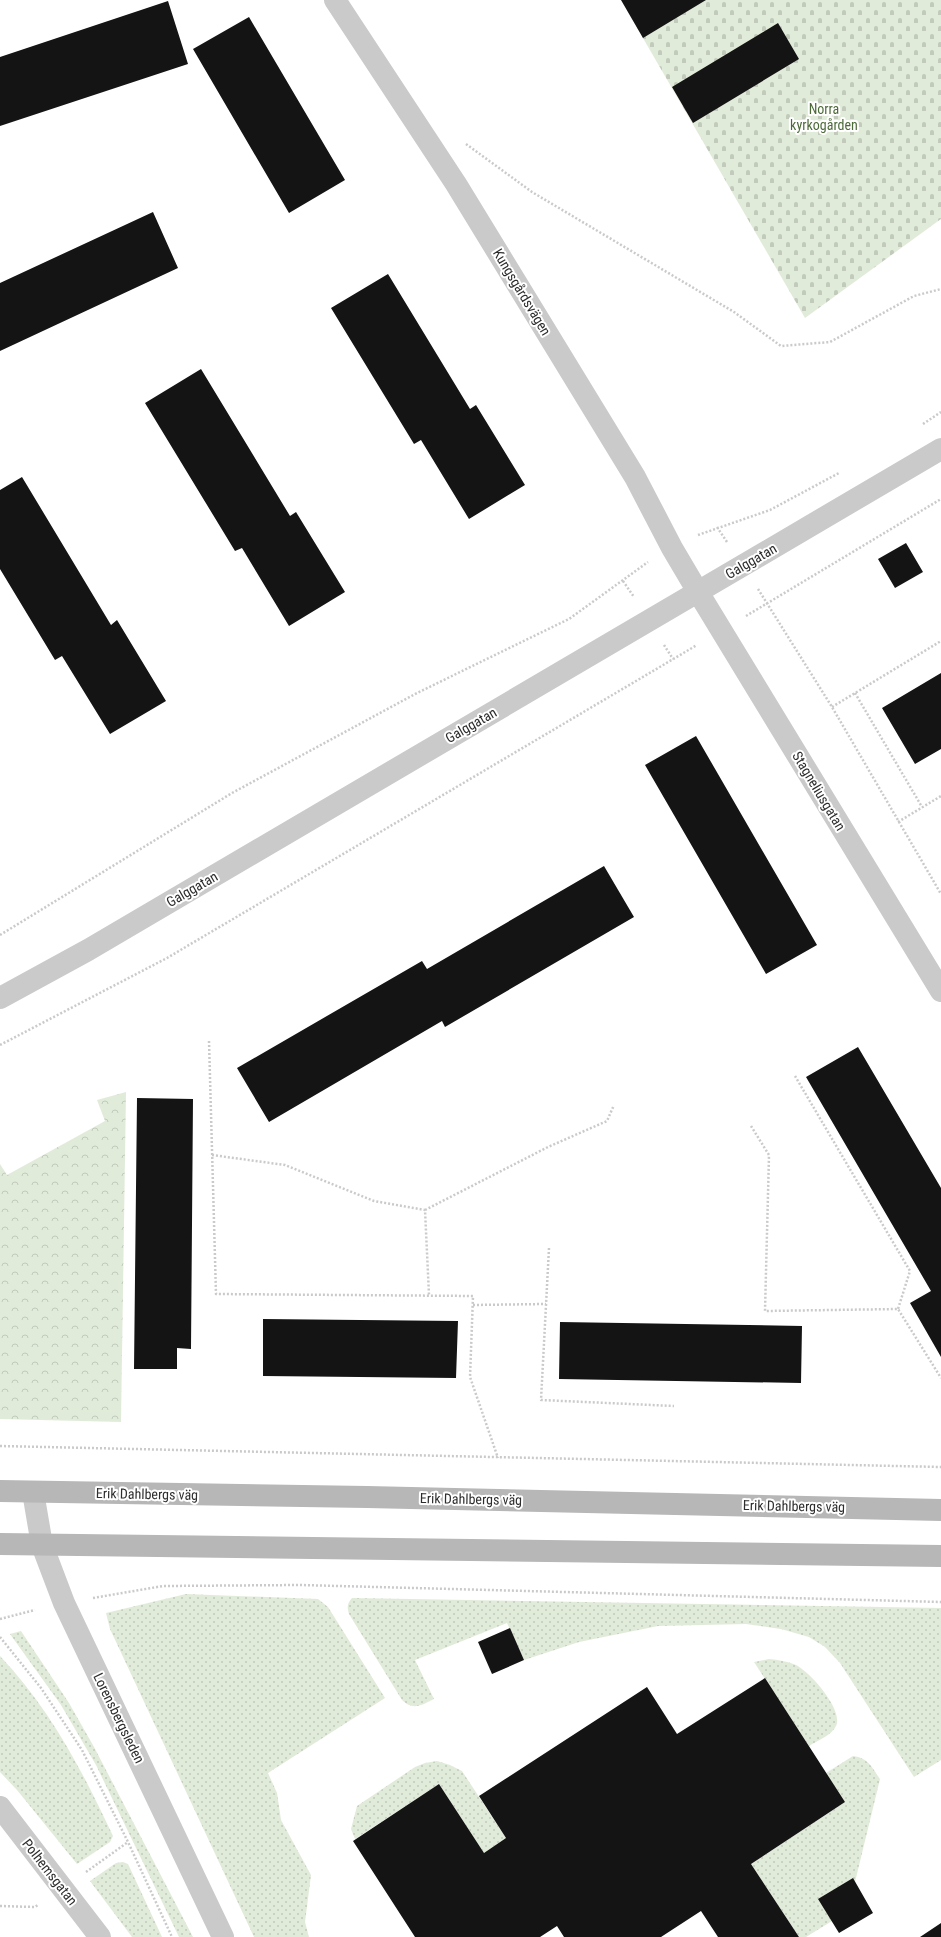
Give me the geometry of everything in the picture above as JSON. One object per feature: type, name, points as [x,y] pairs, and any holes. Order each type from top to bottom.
[{"type":"main road","name":"Erik Dahlbergs väg","points":[[0,1491],[367,1496],[941,1510]]},
{"type":"main road","points":[[0,1544],[941,1556]]},
{"type":"street","name":"Kungsgårdsvägen","points":[[335,0],[456,184],[635,477],[672,548],[698,592]]},
{"type":"street","name":"Galggatan","points":[[0,998],[88,950],[941,449]]},
{"type":"street","name":"Stagneliusgatan","points":[[698,592],[941,991]]},
{"type":"street","name":"Lorensbergsleden","points":[[33,1492],[42,1545],[64,1602],[223,1937]]},
{"type":"street","name":"Polhemsgatan","points":[[0,1808],[100,1937]]},
{"type":"path","points":[[463,142],[532,192],[734,312],[781,346],[830,342],[914,296],[941,288]]},
{"type":"path","points":[[922,425],[941,412]]},
{"type":"path","points":[[0,935],[232,793],[417,693],[569,619],[651,559],[704,532],[770,510],[843,471]]},
{"type":"path","points":[[0,1045],[167,958],[941,499]]},
{"type":"path","points":[[767,603],[832,706],[941,894]]},
{"type":"path","points":[[832,706],[941,641]]},
{"type":"path","points":[[855,693],[922,807]]},
{"type":"path","points":[[898,822],[941,796]]},
{"type":"path","points":[[209,1041],[216,1294],[473,1296],[470,1377],[498,1458]]},
{"type":"path","points":[[796,1076],[910,1270],[898,1309],[941,1378]]},
{"type":"path","points":[[212,1155],[285,1165],[374,1201],[425,1210],[548,1147],[607,1120],[614,1105]]},
{"type":"path","points":[[751,1126],[769,1155],[764,1311],[898,1309]]},
{"type":"path","points":[[425,1210],[429,1295]]},
{"type":"path","points":[[549,1248],[541,1400],[674,1406]]},
{"type":"path","points":[[472,1305],[546,1304]]},
{"type":"path","points":[[0,1446],[941,1467]]},
{"type":"path","points":[[112,1595],[163,1586],[301,1585],[941,1602]]},
{"type":"path","points":[[0,1637],[41,1688],[82,1750],[128,1842],[172,1937]]},
{"type":"green space","name":"Norra kyrkogården","points":[[621,0],[941,0],[941,219],[805,318]]},
{"type":"green space","points":[[126,1092],[121,1422],[0,1419],[0,1164],[7,1175],[105,1121],[97,1100]]},
{"type":"green space","points":[[186,1594],[318,1599],[328,1607],[385,1698],[268,1773],[277,1793],[281,1820],[311,1875],[305,1922],[309,1937],[254,1937],[110,1629],[106,1613]]},
{"type":"green space","points":[[352,1598],[941,1608],[941,1760],[914,1777],[840,1663],[825,1647],[809,1637],[781,1629],[746,1624],[658,1626],[579,1642],[524,1660],[507,1623],[415,1660],[434,1699],[418,1706],[410,1705],[402,1700],[349,1614],[348,1606]]},
{"type":"green space","points":[[21,1631],[69,1703],[94,1747],[193,1937],[179,1937],[96,1765],[61,1705],[10,1634]]},
{"type":"green space","points":[[0,1656],[34,1697],[64,1741],[113,1836],[110,1842],[77,1864],[17,1790],[0,1772]]},
{"type":"green space","points":[[769,1659],[796,1665],[802,1669],[817,1683],[831,1702],[837,1719],[836,1726],[824,1738],[809,1746],[754,1662]]},
{"type":"green space","points":[[853,1756],[866,1761],[880,1779],[855,1882],[832,1921],[806,1937],[799,1937],[751,1864],[845,1802],[826,1773]]},
{"type":"green space","points":[[437,1761],[462,1771],[506,1838],[484,1853],[439,1784],[355,1839],[351,1829],[357,1806],[415,1767],[425,1763]]},
{"type":"green space","points":[[123,1862],[128,1864],[162,1937],[132,1937],[90,1881],[116,1863]]},
{"type":"building","points":[[621,0],[706,0],[643,38]]},
{"type":"building","points":[[168,1],[188,64],[0,126],[0,57]]},
{"type":"building","points":[[249,17],[345,180],[289,213],[193,49]]},
{"type":"building","points":[[778,23],[799,59],[693,123],[672,87]]},
{"type":"building","points":[[153,212],[178,268],[0,351],[0,283]]},
{"type":"building","points":[[388,274],[470,409],[476,405],[525,485],[469,519],[421,440],[414,444],[331,308]]},
{"type":"building","points":[[201,369],[290,516],[296,512],[345,592],[289,626],[242,548],[235,551],[145,403]]},
{"type":"building","points":[[22,477],[111,625],[117,620],[166,701],[110,734],[62,656],[55,660],[0,569],[0,490]]},
{"type":"building","points":[[906,543],[923,572],[895,588],[878,559]]},
{"type":"building","points":[[941,673],[941,749],[915,764],[882,708]]},
{"type":"building","points":[[696,736],[817,945],[766,974],[645,765]]},
{"type":"building","points":[[604,866],[634,917],[445,1027],[442,1021],[269,1122],[237,1068],[422,961],[427,969]]},
{"type":"building","points":[[858,1047],[941,1188],[941,1357],[910,1303],[931,1291],[806,1077]]},
{"type":"building","points":[[137,1098],[193,1099],[191,1349],[177,1348],[177,1369],[134,1369]]},
{"type":"building","points":[[263,1319],[458,1321],[456,1378],[263,1376]]},
{"type":"building","points":[[560,1322],[802,1326],[801,1383],[559,1379]]},
{"type":"building","points":[[510,1628],[524,1660],[492,1674],[478,1642]]},
{"type":"building","points":[[765,1678],[845,1802],[751,1864],[799,1937],[718,1937],[701,1911],[661,1937],[564,1937],[557,1926],[540,1937],[415,1937],[353,1841],[439,1784],[484,1853],[506,1838],[479,1796],[647,1687],[677,1734]]},
{"type":"building","points":[[853,1878],[873,1913],[839,1933],[818,1899]]},
{"type":"building","points":[[941,1923],[941,1937],[920,1937]]}]
